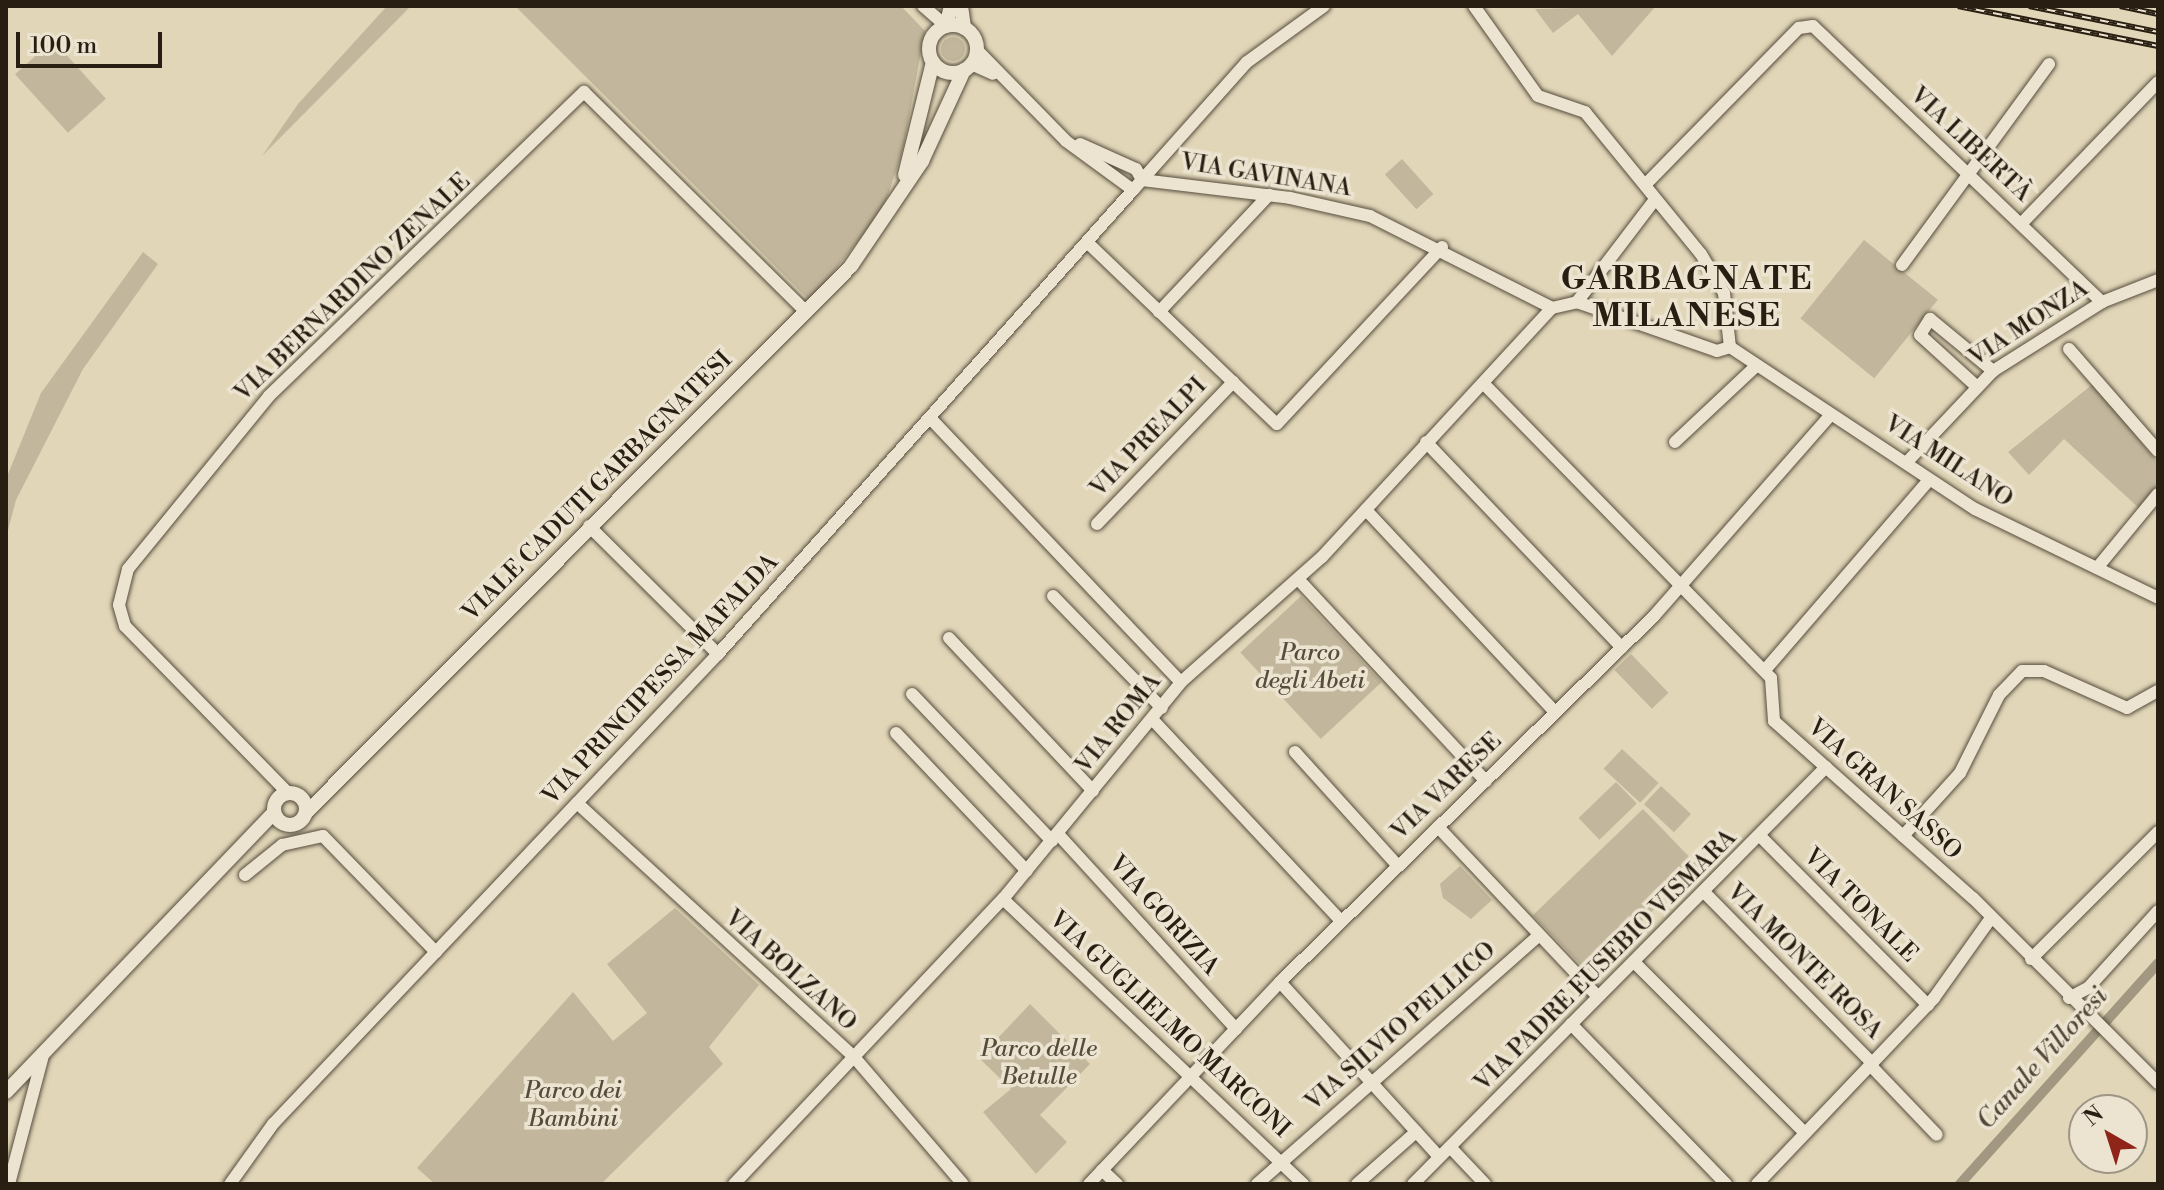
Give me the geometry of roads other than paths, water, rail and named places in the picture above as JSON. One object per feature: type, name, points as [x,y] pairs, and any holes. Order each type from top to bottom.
[{"type":"street","points":[[951,6],[941,29],[933,62],[950,73],[968,67],[1003,79]]},
{"type":"street","points":[[961,6],[964,28],[976,49],[1003,79],[1052,127],[1131,180]]},
{"type":"street","name":"VIA PRINCIPESSA MAFALDA","points":[[230,1184],[273,1124],[718,654],[932,420],[1123,204],[1131,180],[1166,156],[1247,62],[1324,6]]},
{"type":"street","points":[[1474,6],[1512,62],[1545,103],[1585,112],[1717,277],[1730,347],[1717,351],[1577,302],[1552,308]]},
{"type":"street","points":[[924,7],[941,29]]},
{"type":"street","name":"VIA LIBERTÀ","points":[[1645,185],[1806,24],[2102,302]]},
{"type":"street","points":[[941,29],[964,28]]},
{"type":"street","points":[[968,67],[976,49]]},
{"type":"street","name":"VIALE CADUTI GARBAGNATESI","points":[[884,219],[911,162],[933,62]]},
{"type":"street","points":[[1902,265],[2049,64]]},
{"type":"street","name":"VIALE CADUTI GARBAGNATESI","points":[[290,825],[306,813],[334,780],[806,312],[884,219],[922,161],[968,67]]},
{"type":"street","points":[[2021,224],[2158,82]]},
{"type":"street","name":"VIA BERNARDINO ZENALE","points":[[284,800],[260,769],[125,626],[119,605],[128,569],[269,396],[584,92],[806,312]]},
{"type":"street","name":"VIA GAVINANA","points":[[1131,180],[1269,195],[1370,216],[1442,247],[1552,308]]},
{"type":"street","points":[[1159,312],[1269,195]]},
{"type":"street","points":[[1577,302],[1654,201]]},
{"type":"street","points":[[1089,244],[1277,424],[1442,247]]},
{"type":"street","name":"VIA MONZA","points":[[1907,462],[1975,385],[1993,371],[2058,335],[2102,302],[2158,280]]},
{"type":"street","name":"VIA ROMA","points":[[734,1184],[1003,899],[1181,682],[1298,579],[1367,511],[1426,442],[1484,384],[1552,308]]},
{"type":"street","points":[[1975,385],[1920,335],[1930,319],[1993,371]]},
{"type":"street","name":"VIA MILANO","points":[[1730,347],[1830,416],[1907,462],[1929,480],[2097,568],[2156,594]]},
{"type":"street","points":[[2069,349],[2158,451]]},
{"type":"street","points":[[1675,442],[1756,366]]},
{"type":"street","name":"VIA PREALPI","points":[[1097,524],[1233,382]]},
{"type":"street","points":[[1484,384],[1679,590],[1765,670],[1775,650],[1929,480]]},
{"type":"street","name":"VIA VARESE","points":[[1089,1184],[1280,982],[1679,590],[1830,416]]},
{"type":"street","points":[[932,420],[1181,682]]},
{"type":"street","points":[[1426,442],[1622,648]]},
{"type":"street","points":[[2097,568],[2158,494]]},
{"type":"street","points":[[1367,511],[1555,712]]},
{"type":"street","points":[[589,526],[718,654]]},
{"type":"street","points":[[1298,579],[1486,781]]},
{"type":"street","points":[[1053,596],[1162,708]]},
{"type":"street","points":[[949,638],[1093,791]]},
{"type":"street","points":[[1754,659],[1775,650]]},
{"type":"street","name":"VIA GRAN SASSO","points":[[1765,670],[1773,683],[1774,721],[1991,918],[2158,1083]]},
{"type":"street","points":[[1903,836],[1965,764],[2006,684],[2022,671],[2044,671],[2127,708],[2158,691]]},
{"type":"street","name":"VIA GORIZIA","points":[[912,694],[1055,837],[1236,1029]]},
{"type":"street","points":[[1152,719],[1341,921]]},
{"type":"street","points":[[896,733],[1027,871]]},
{"type":"street","points":[[1295,752],[1398,866]]},
{"type":"street","name":"VIA PADRE EUSEBIO VISMARA","points":[[1413,1184],[1597,996],[1761,837],[1826,767]]},
{"type":"street","name":"VIALE CADUTI GARBAGNATESI","points":[[284,800],[334,780]]},
{"type":"street","points":[[284,800],[306,813]]},
{"type":"street","points":[[250,845],[290,825],[284,800]]},
{"type":"street","points":[[6,1092],[250,845],[284,800]]},
{"type":"street","name":"VIA BOLZANO","points":[[577,803],[854,1057],[963,1184]]},
{"type":"street","points":[[1438,827],[1597,996]]},
{"type":"street","points":[[2031,959],[2158,832]]},
{"type":"street","points":[[245,875],[282,845],[323,836],[436,952]]},
{"type":"street","name":"VIA TONALE","points":[[1761,837],[1928,1005]]},
{"type":"street","name":"VIA MONTE ROSA","points":[[1704,892],[1937,1135]]},
{"type":"street","name":"VIA GUGLIELMO MARCONI","points":[[1003,899],[1283,1161],[1303,1184]]},
{"type":"street","points":[[2069,998],[2088,988],[2158,911]]},
{"type":"street","points":[[1757,1184],[1928,1005],[1991,918]]},
{"type":"street","name":"VIA SILVIO PELLICO","points":[[1257,1184],[1539,935]]},
{"type":"street","points":[[1634,962],[1805,1133]]},
{"type":"street","points":[[1280,982],[1439,1157]]},
{"type":"street","points":[[1571,1024],[1726,1184]]},
{"type":"street","points":[[9,1184],[43,1055]]},
{"type":"street","points":[[1357,1184],[1416,1132]]},
{"type":"street","points":[[1450,1147],[1485,1184]]},
{"type":"street","points":[[1102,1170],[1117,1184]]},
{"type":"waterway","name":"Canale Villoresi","points":[[1960,1184],[2158,963]]},
{"type":"railway","points":[[1958,6],[2158,46]]},
{"type":"railway","points":[[2029,6],[2158,32]]},
{"type":"railway","points":[[2120,6],[2158,14]]},
{"type":"district","name":"GARBAGNATE MILANESE","points":[[1687,298]]},
{"type":"park label","name":"Parco degli Abeti","points":[[1310,668]]},
{"type":"park label","name":"Parco delle Betulle","points":[[1039,1064]]},
{"type":"park label","name":"Parco dei Bambini","points":[[573,1106]]}]
